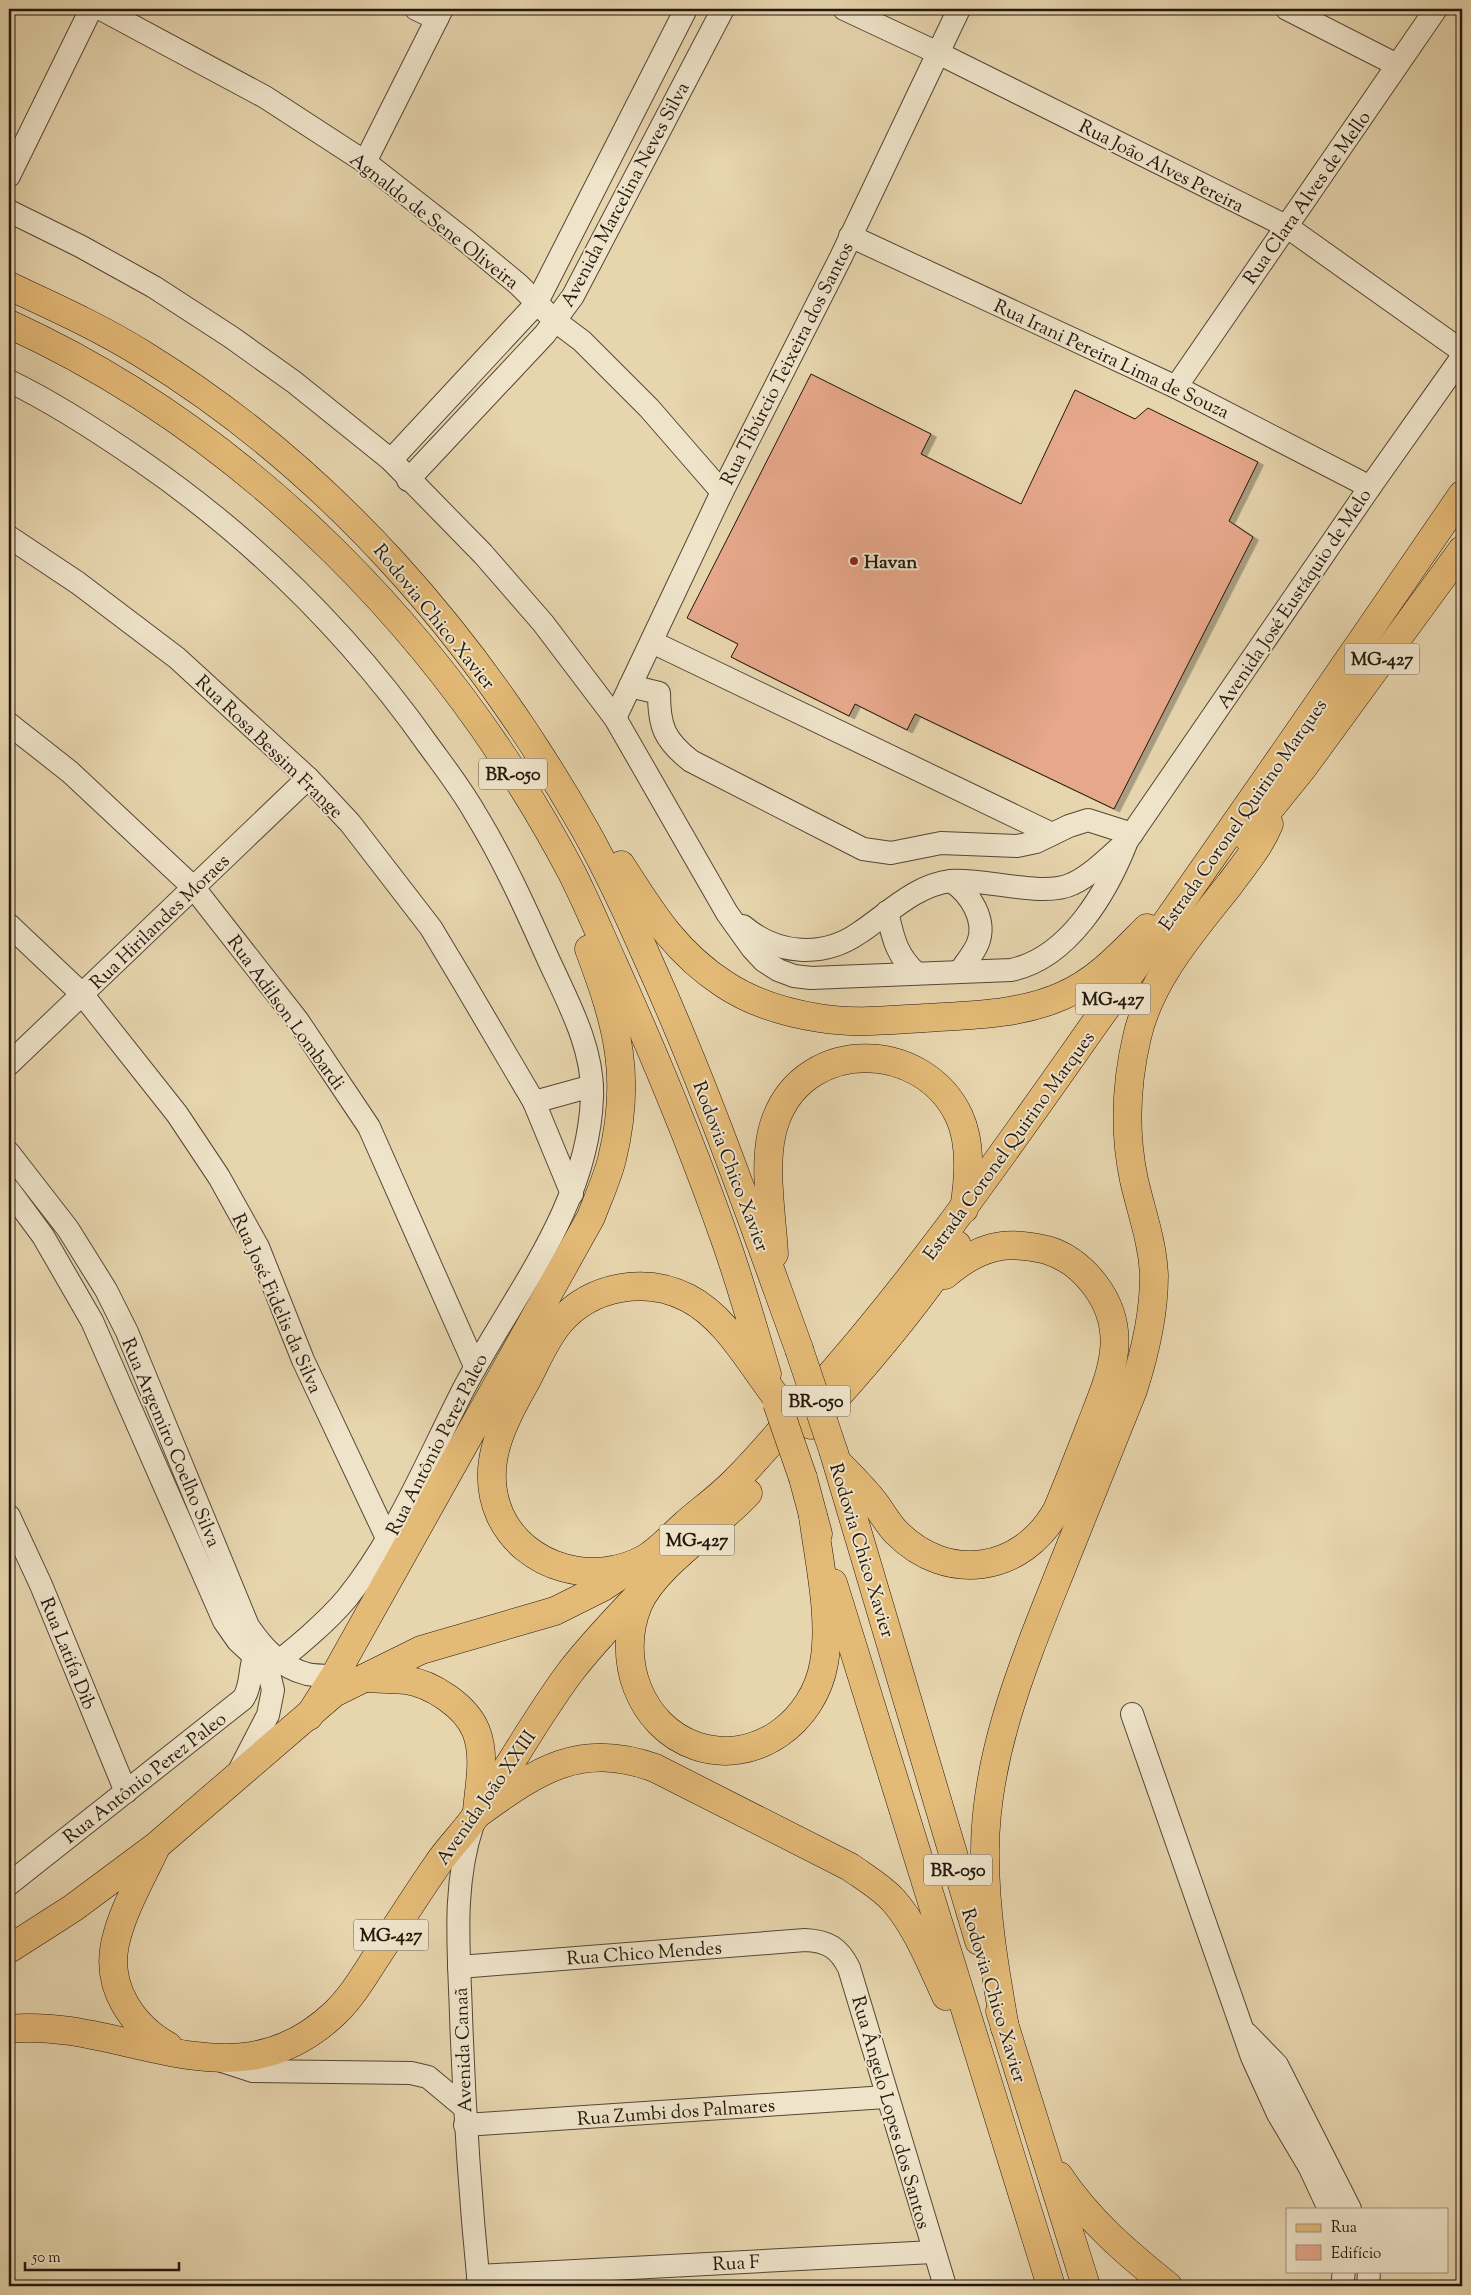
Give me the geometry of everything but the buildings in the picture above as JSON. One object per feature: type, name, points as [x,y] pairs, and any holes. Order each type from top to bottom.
[{"type":"main road","name":"Rodovia Chico Xavier","points":[[9,286],[142,353],[208,397],[281,454],[354,519],[411,582],[476,660],[547,765],[586,830],[626,909],[672,1013],[717,1123],[799,1349],[835,1457],[1042,2151],[1086,2286]]},
{"type":"main road","name":"Rodovia Chico Xavier","points":[[9,324],[48,342],[122,385],[195,434],[257,481],[325,543],[383,601],[502,754],[572,874],[647,1039],[727,1244],[803,1478],[813,1516],[1051,2286]]},
{"type":"main road","name":"Estrada Coronel Quirino Marques","points":[[740,1489],[964,1210],[1201,874],[1462,495]]},
{"type":"main road","name":"Estrada Coronel Quirino Marques","points":[[740,1489],[854,1379],[922,1297],[1095,1046],[1211,883],[1302,769],[1462,550]]},
{"type":"main road","points":[[309,1716],[335,1675],[591,1217],[611,1161],[619,1125],[623,1074],[620,1048],[611,1014],[562,878],[502,754]]},
{"type":"main road","points":[[547,765],[611,848],[656,921],[698,966],[726,985],[753,999],[786,1010],[820,1018],[863,1021],[1002,1013],[1063,996],[1090,982],[1107,968],[1201,874]]},
{"type":"main road","points":[[1005,2028],[990,1942],[984,1854],[995,1766],[1004,1724],[1034,1636],[1133,1390],[1145,1353],[1151,1311],[1153,1267],[1134,1177],[1128,1137],[1128,1097],[1137,1036],[1144,1012],[1157,984],[1206,914],[1250,858],[1268,827],[1279,796]]},
{"type":"main road","points":[[776,1284],[769,1148],[776,1118],[790,1095],[807,1078],[826,1065],[848,1059],[873,1058],[894,1061],[914,1068],[933,1081],[948,1098],[959,1116],[965,1133],[968,1153],[968,1188],[964,1210]]},
{"type":"main road","points":[[835,1457],[859,1483],[896,1532],[924,1555],[945,1562],[984,1565],[1003,1559],[1034,1540],[1048,1526],[1057,1510],[1114,1363],[1114,1325],[1108,1307],[1098,1290],[1087,1275],[1074,1263],[1057,1253],[1021,1246],[981,1250],[966,1257],[922,1297]]},
{"type":"main road","points":[[647,1557],[604,1572],[589,1573],[554,1565],[536,1556],[520,1543],[508,1529],[499,1512],[493,1495],[491,1476],[498,1437],[504,1420],[557,1326],[585,1301],[603,1292],[622,1287],[660,1287],[693,1300],[723,1326],[776,1399]]},
{"type":"main road","name":"MG-427","points":[[9,1949],[73,1908],[155,1847],[334,1693],[421,1650],[555,1611],[603,1587],[740,1489]]},
{"type":"main road","name":"Avenida João XXIII","points":[[9,2029],[27,2027],[72,2030],[181,2053],[212,2057],[250,2056],[286,2047],[312,2032],[336,2012],[354,1992],[439,1862],[476,1816],[571,1672],[602,1634],[740,1489]]},
{"type":"main road","points":[[649,1584],[633,1616],[628,1651],[633,1679],[656,1718],[681,1740],[713,1750],[733,1751],[770,1741],[786,1731],[800,1717],[819,1683],[824,1663],[826,1639],[825,1614],[813,1516]]},
{"type":"main road","name":"MG-427","points":[[363,1678],[407,1680],[426,1686],[448,1699],[465,1713],[476,1731],[480,1751],[481,1771],[476,1816]]},
{"type":"main road","points":[[476,1816],[526,1779],[547,1769],[570,1762],[591,1758],[614,1758],[635,1761],[655,1768],[850,1867],[875,1884],[893,1901],[925,1952],[983,2068]]},
{"type":"main road","name":"MG-427","points":[[155,1847],[120,1925],[114,1946],[113,1967],[123,2002],[135,2021],[151,2036],[181,2053]]},
{"type":"main road","points":[[1042,2151],[1077,2203],[1119,2246],[1168,2286]]},
{"type":"street","points":[[9,176],[91,9]]},
{"type":"street","name":"Agnaldo de Sene Oliveira","points":[[101,9],[264,97],[365,162],[519,285],[536,304],[582,341],[649,408],[722,492]]},
{"type":"street","points":[[365,162],[439,14],[416,9]]},
{"type":"street","name":"Avenida Marcelina Neves Silva","points":[[391,460],[536,304],[686,9]]},
{"type":"street","name":"Avenida Marcelina Neves Silva","points":[[408,480],[546,334],[554,320],[573,296],[723,9]]},
{"type":"street","name":"Rua João Alves Pereira","points":[[844,9],[938,53],[1286,226],[1462,351]]},
{"type":"street","name":"Rua Tibúrcio Teixeira dos Santos","points":[[614,718],[652,642],[722,492],[850,236],[959,9]]},
{"type":"street","points":[[1288,9],[1397,65]]},
{"type":"street","name":"Rua Clara Alves de Mello","points":[[1176,387],[1436,9]]},
{"type":"street","points":[[9,211],[80,246],[154,287],[231,336],[294,382],[391,460],[408,480],[483,554],[542,623],[614,718],[727,913],[752,948],[764,961],[778,970],[794,976],[810,978],[961,970],[1011,970],[1025,967],[1050,952],[1087,914],[1115,872],[1130,838]]},
{"type":"street","name":"Rua Irani Pereira Lima de Souza","points":[[850,236],[1176,387],[1370,487]]},
{"type":"street","name":"Avenida José Eustáquio de Melo","points":[[1130,838],[1370,487],[1462,357]]},
{"type":"street","name":"Rua Antônio Perez Paleo","points":[[9,382],[104,435],[179,488],[246,541],[338,631],[394,695],[475,812],[522,901],[579,1028],[590,1064],[592,1086],[589,1132],[582,1165],[559,1223],[475,1366],[387,1538],[343,1603],[266,1658],[243,1699],[198,1732],[126,1792],[9,1884]]},
{"type":"street","name":"Rua Rosa Bessim Frange","points":[[9,537],[78,583],[177,658],[308,778],[350,823],[431,928],[534,1102],[572,1194]]},
{"type":"street","points":[[652,642],[1052,834]]},
{"type":"street","points":[[630,686],[659,693],[659,719],[677,750],[691,761],[863,849],[891,853],[941,843],[1017,846],[1036,842],[1088,820],[1130,838]]},
{"type":"street","name":"Rua Adilson Lombardi","points":[[9,724],[70,772],[194,888],[298,1021],[369,1127],[475,1366]]},
{"type":"street","name":"Rua Hirilandes Moraes","points":[[9,1064],[308,778]]},
{"type":"street","points":[[727,913],[754,935],[769,943],[800,951],[830,947],[846,941],[924,889],[951,882],[1061,888],[1081,879],[1130,838]]},
{"type":"street","points":[[951,882],[966,894],[974,905],[980,924],[978,943],[961,970]]},
{"type":"street","points":[[887,912],[891,936],[896,948],[905,964],[916,973]]},
{"type":"street","name":"Rua José Fidelis da Silva","points":[[9,925],[82,994],[177,1114],[219,1177],[258,1247],[303,1360],[387,1538]]},
{"type":"street","points":[[534,1102],[592,1086]]},
{"type":"street","name":"Rua Argemiro Coelho Silva","points":[[9,1153],[68,1229],[106,1290],[130,1342],[248,1626],[266,1658],[273,1690],[268,1716],[238,1774]]},
{"type":"street","name":"Rua Argemiro Coelho Silva","points":[[9,1190],[43,1236],[92,1321],[224,1621],[238,1641],[266,1658],[308,1674],[363,1678]]},
{"type":"street","name":"Rua Latifa Dib","points":[[9,1516],[41,1585],[126,1792]]},
{"type":"street","points":[[1132,1714],[1240,2026],[1271,2099],[1310,2168],[1329,2208]]},
{"type":"street","name":"Avenida Canaã","points":[[476,1816],[460,1876],[459,1967],[465,2116],[479,2281]]},
{"type":"street","name":"Rua Chico Mendes","points":[[459,1967],[805,1940],[829,1944]]},
{"type":"street","name":"Rua Ângelo Lopes dos Santos","points":[[829,1944],[838,1950],[850,1968],[886,2097],[945,2286]]},
{"type":"street","points":[[1240,2026],[1276,2064],[1349,2208]]},
{"type":"street","name":"Avenida João XXIII","points":[[212,2057],[232,2066],[253,2072],[410,2073],[428,2077],[465,2116]]},
{"type":"street","name":"Rua Zumbi dos Palmares","points":[[465,2116],[886,2097]]},
{"type":"street","name":"Rua F","points":[[479,2281],[933,2252]]},
{"type":"street","points":[[1342,2286],[1344,2272]]},
{"type":"street","points":[[1368,2286],[1369,2272]]},
{"type":"place","name":"Havan","points":[[854,561]]}]
